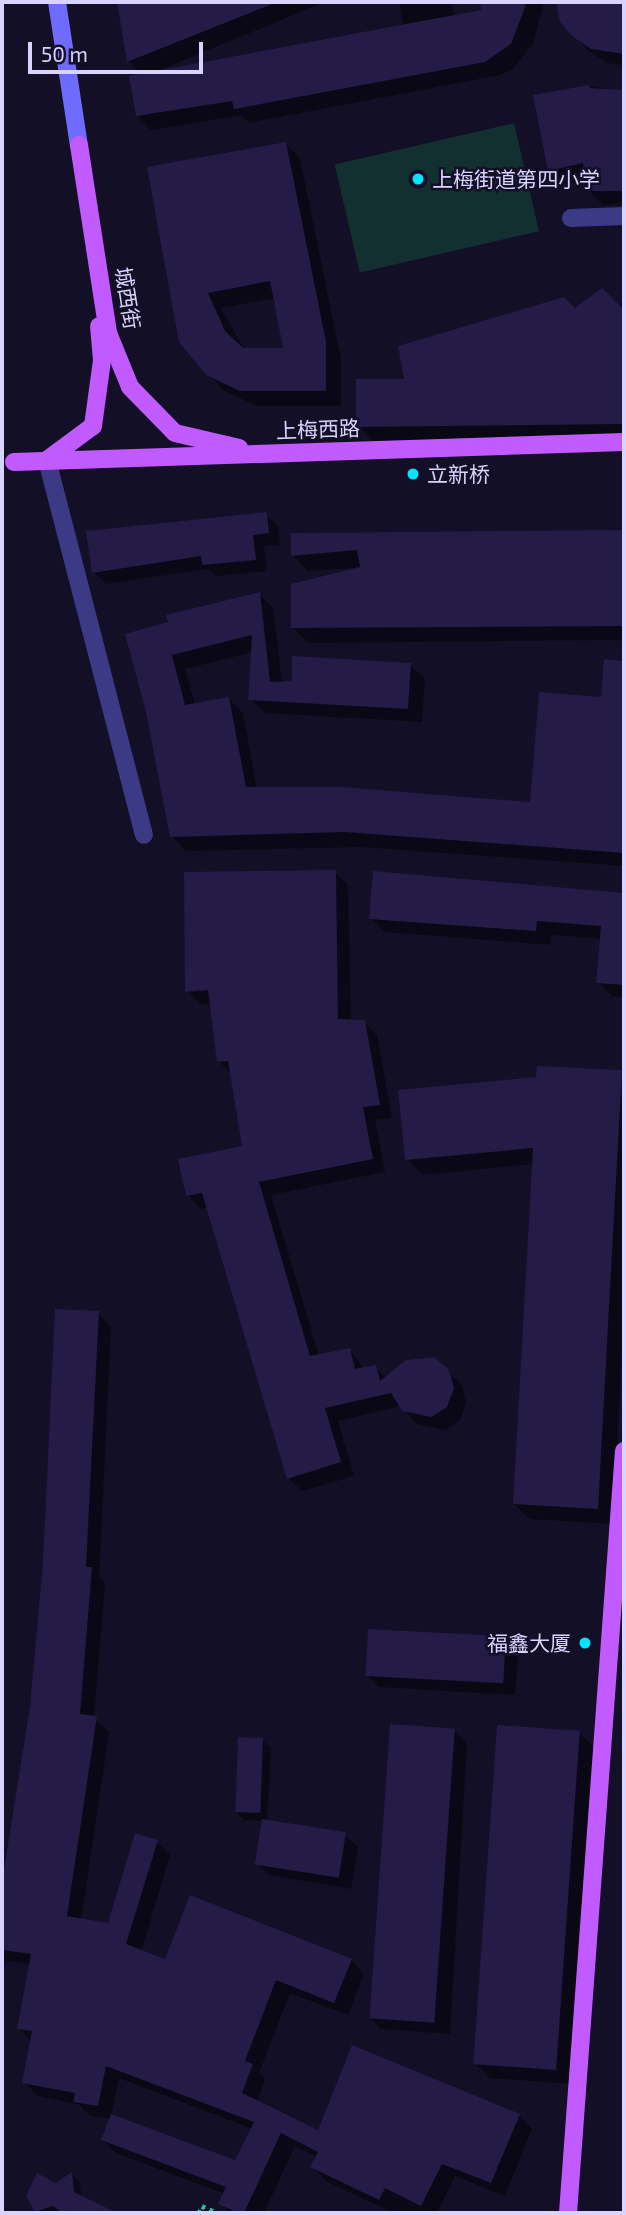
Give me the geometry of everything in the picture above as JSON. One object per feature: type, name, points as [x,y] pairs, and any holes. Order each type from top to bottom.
[{"type":"main road","name":"城西街","points":[[57,2],[108,333],[130,387],[175,433],[262,453]]},
{"type":"main road","name":"城西街","points":[[47,460],[93,426],[103,360],[79,145]]},
{"type":"main road","name":"上梅西路","points":[[13,462],[624,442]]},
{"type":"main road","points":[[568,2213],[624,1451]]},
{"type":"street","points":[[571,218],[624,216]]},
{"type":"street","points":[[47,460],[144,835]]},
{"type":"path","points":[[199,2213],[202,2206],[216,2213]]},
{"type":"green space","points":[[514,123],[539,231],[360,273],[335,164]]},
{"type":"building","points":[[117,2],[275,2],[275,3],[127,62]]},
{"type":"building","points":[[480,2],[527,2],[511,44],[485,62],[234,109],[232,101],[136,116],[129,76],[481,10]]},
{"type":"building","points":[[556,2],[624,2],[624,54],[591,49],[572,36],[560,22]]},
{"type":"building","points":[[589,85],[590,88],[624,90],[624,191],[587,191],[583,163],[548,171],[533,95]]},
{"type":"building","points":[[286,142],[326,342],[326,391],[240,391],[206,375],[179,342],[147,167]],"holes":[[[270,281],[283,348],[243,348],[225,331],[208,293]]]},
{"type":"building","points":[[602,288],[624,310],[624,424],[356,427],[356,379],[404,379],[398,346],[564,297],[575,308]]},
{"type":"building","points":[[267,512],[269,533],[253,535],[256,560],[202,565],[201,556],[92,573],[86,531]]},
{"type":"building","points":[[624,530],[624,626],[291,628],[291,584],[360,567],[357,550],[291,556],[291,533]]},
{"type":"building","points":[[260,592],[270,682],[292,681],[292,656],[411,663],[408,709],[248,700],[252,635],[172,655],[185,705],[229,697],[246,787],[341,787],[530,802],[539,692],[601,697],[604,659],[624,661],[624,853],[345,832],[170,837],[146,712],[125,634],[168,622],[166,615]]},
{"type":"building","points":[[336,870],[338,1019],[365,1020],[380,1105],[363,1107],[373,1159],[259,1182],[310,1356],[350,1348],[355,1369],[376,1365],[380,1381],[406,1360],[434,1357],[449,1370],[454,1388],[447,1407],[431,1417],[402,1411],[391,1393],[325,1408],[341,1462],[287,1479],[202,1193],[186,1196],[178,1159],[242,1146],[228,1061],[217,1062],[208,990],[185,992],[184,872]]},
{"type":"building","points":[[373,871],[624,893],[624,985],[596,983],[601,926],[537,921],[536,931],[369,919]]},
{"type":"building","points":[[537,1066],[622,1070],[598,1509],[513,1504],[533,1148],[405,1160],[398,1090],[536,1077]]},
{"type":"building","points":[[55,1309],[99,1311],[86,1567],[92,1567],[80,1714],[97,1716],[67,1916],[108,1923],[135,1833],[158,1840],[126,1944],[165,1959],[190,1895],[352,1959],[334,2003],[276,1980],[245,2061],[253,2064],[242,2093],[318,2130],[352,2045],[520,2114],[491,2183],[442,2164],[421,2206],[385,2188],[379,2200],[310,2167],[318,2152],[281,2133],[244,2213],[238,2213],[218,2204],[226,2187],[101,2140],[111,2114],[235,2160],[254,2122],[106,2066],[98,2106],[73,2102],[75,2093],[22,2083],[32,2031],[17,2029],[31,1954],[2,1950],[2,1882],[30,1707],[43,1563]]},
{"type":"building","points":[[368,1629],[506,1636],[503,1683],[366,1676]]},
{"type":"building","points":[[390,1724],[455,1729],[434,2023],[369,2018]]},
{"type":"building","points":[[497,1725],[580,1731],[556,2070],[473,2064]]},
{"type":"building","points":[[238,1737],[263,1738],[260,1813],[235,1812]]},
{"type":"building","points":[[262,1819],[346,1832],[339,1878],[255,1864]]},
{"type":"building","points":[[72,2172],[74,2192],[117,2213],[62,2213],[53,2206],[35,2212],[26,2196],[37,2173],[56,2183]]},
{"type":"place","name":"上梅街道第四小学","points":[[418,179]]},
{"type":"place","name":"立新桥","points":[[413,474]]},
{"type":"place","name":"福鑫大厦","points":[[585,1643]]}]
